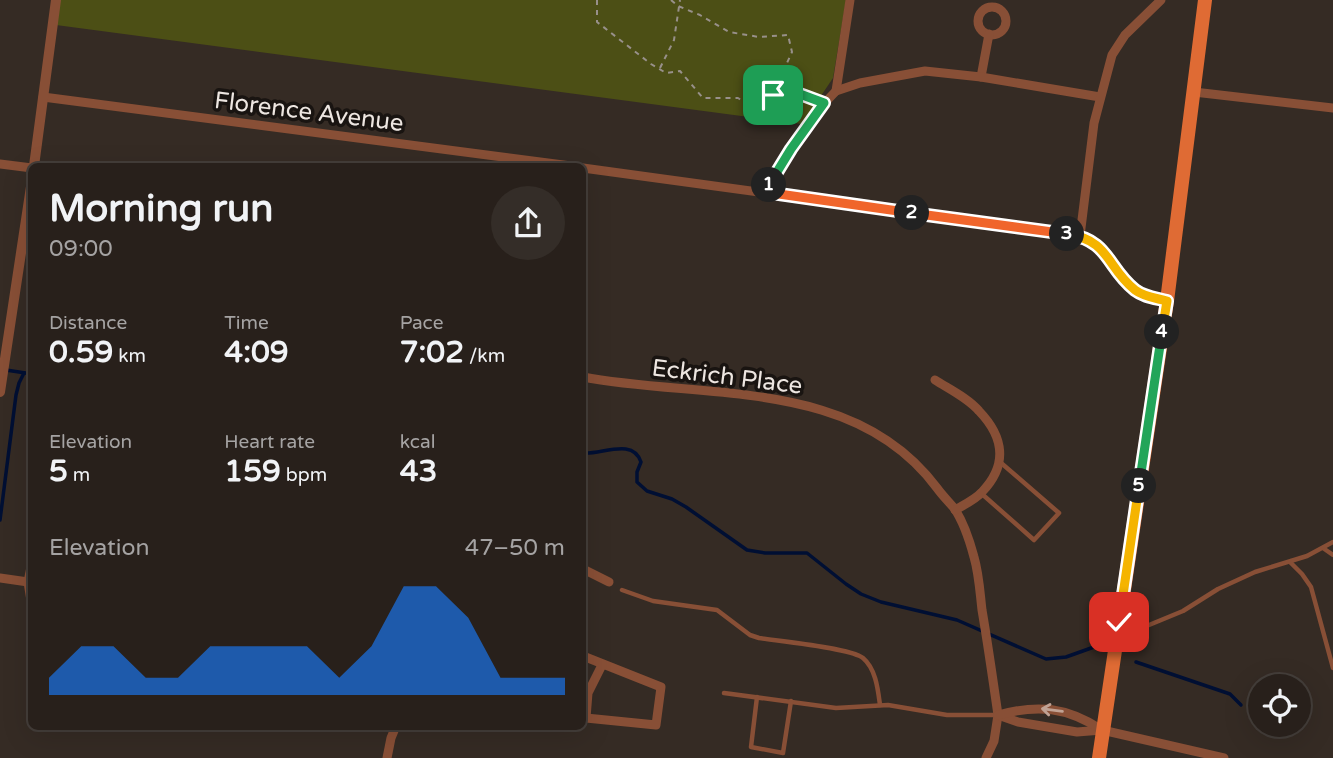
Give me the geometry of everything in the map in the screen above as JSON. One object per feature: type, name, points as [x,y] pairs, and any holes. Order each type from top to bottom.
[{"type":"main road","points":[[1099,758],[1167,301],[1205,0]]},
{"type":"street","points":[[33,163],[56,0]]},
{"type":"street","points":[[836,91],[850,0]]},
{"type":"street","points":[[1080,236],[1094,123],[1112,55],[1125,35],[1161,0]]},
{"type":"street","points":[[981,77],[989,34]]},
{"type":"street","points":[[765,192],[824,103],[836,91],[860,83],[925,71],[981,77],[1100,97]]},
{"type":"street","points":[[1194,92],[1333,108]]},
{"type":"street","name":"Florence Avenue","points":[[43,97],[548,163]]},
{"type":"street","points":[[0,164],[28,167]]},
{"type":"street","points":[[586,168],[1080,236],[1097,244],[1135,289],[1144,295],[1167,301]]},
{"type":"street","points":[[0,392],[3,351],[28,204]]},
{"type":"street","name":"Eckrich Place","points":[[586,377],[645,386],[760,396],[805,405],[845,418],[880,434],[905,453],[927,474],[955,510],[975,559],[998,715]]},
{"type":"street","points":[[935,380],[979,410],[990,425],[1001,449],[1000,467],[982,493],[955,510]]},
{"type":"street","points":[[586,570],[609,582]]},
{"type":"street","points":[[0,578],[27,582]]},
{"type":"street","points":[[28,578],[28,587]]},
{"type":"street","points":[[586,657],[661,687],[656,724],[586,718],[588,693],[602,665]]},
{"type":"street","points":[[998,715],[1029,708],[1065,712],[1082,717],[1102,730]]},
{"type":"street","points":[[998,715],[1017,722],[1077,732],[1102,730],[1224,758]]},
{"type":"street","points":[[986,758],[994,741],[998,715]]},
{"type":"street","points":[[387,758],[394,730]]},
{"type":"lane","points":[[982,493],[1034,540],[1059,513],[1000,462]]},
{"type":"lane","points":[[1119,622],[1149,625],[1183,611],[1217,589],[1255,572],[1307,556],[1333,542]]},
{"type":"lane","points":[[1323,548],[1333,555]]},
{"type":"lane","points":[[1289,562],[1311,587],[1333,668]]},
{"type":"lane","points":[[622,590],[653,601],[717,610],[750,635],[759,638],[861,656],[873,672],[880,705]]},
{"type":"lane","points":[[724,693],[836,708],[880,705],[947,715],[998,715]]},
{"type":"lane","points":[[757,697],[751,747],[783,753],[790,701]]},
{"type":"path","points":[[597,0],[597,22],[659,69],[666,73],[680,71],[703,98],[738,98],[746,103],[763,100],[781,87],[792,52],[788,36],[759,37],[729,32],[671,0]]},
{"type":"path","points":[[659,69],[674,40],[680,0]]},
{"type":"path","points":[[781,87],[824,103]]},
{"type":"shaded area","points":[[59,0],[846,0],[833,78],[802,124],[56,25]]},
{"type":"waterway","points":[[6,370],[28,373]]},
{"type":"waterway","points":[[0,520],[16,395],[24,373]]},
{"type":"waterway","points":[[586,453],[631,450],[641,462],[637,482],[647,491],[686,507],[747,550],[807,553],[861,594],[881,602],[957,620],[1046,659],[1066,657],[1094,647]]},
{"type":"waterway","points":[[1136,662],[1230,694],[1241,705]]},
{"type":"route","points":[[773,95],[781,87],[824,103],[765,192],[1080,236],[1097,244],[1135,289],[1144,295],[1167,301],[1119,622]]}]
